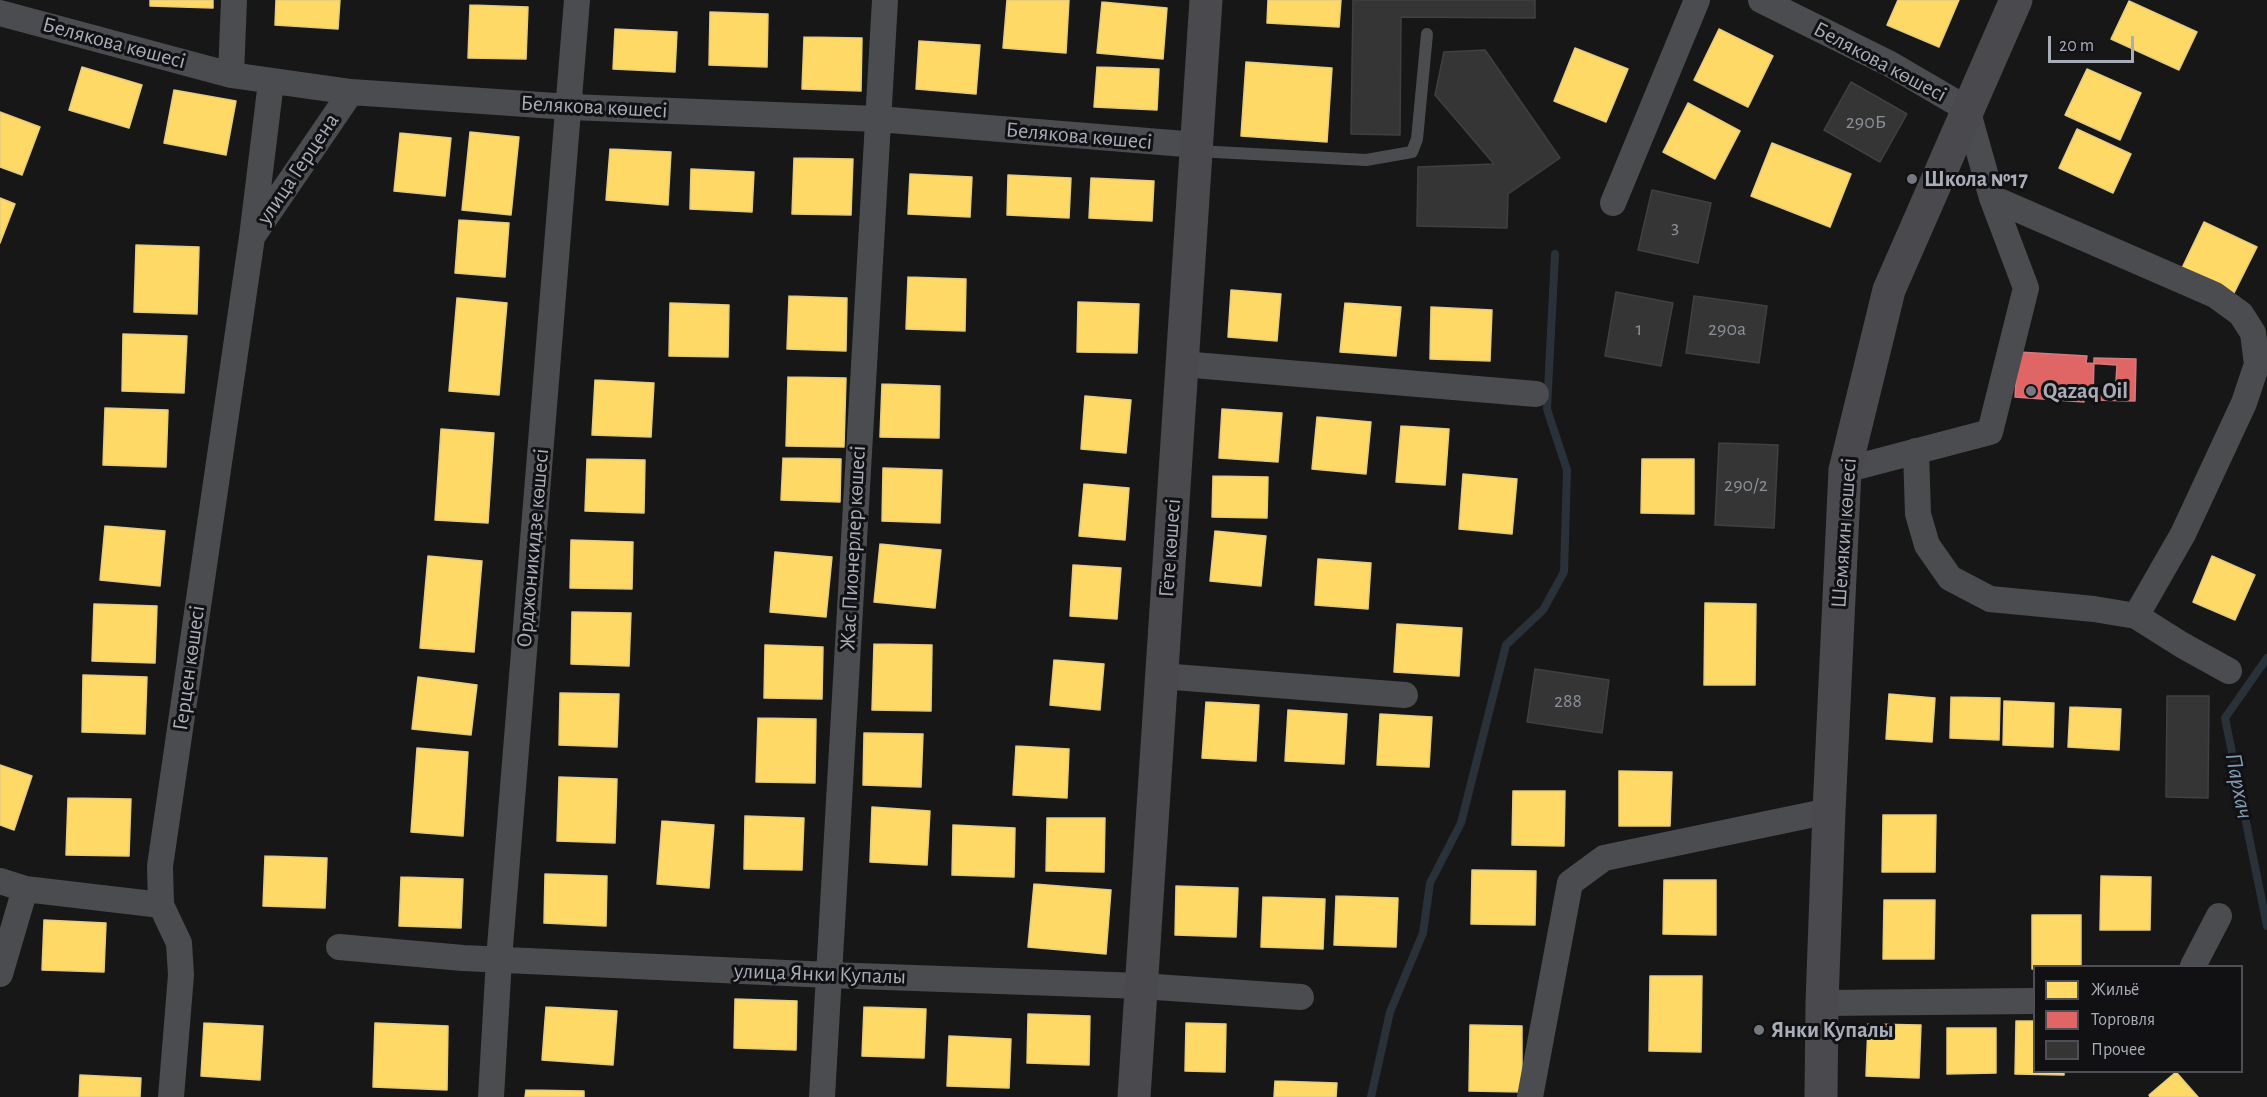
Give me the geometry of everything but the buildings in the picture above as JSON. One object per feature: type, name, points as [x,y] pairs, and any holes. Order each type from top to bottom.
[{"type":"main road","name":"Гёте көшесі","points":[[1134,1097],[1206,0]]},
{"type":"main road","name":"Шемякин көшесі","points":[[1821,1097],[1829,811],[1845,470],[1889,290],[2016,0]]},
{"type":"street","points":[[231,75],[234,0]]},
{"type":"street","name":"Орджоникидзе көшесі","points":[[492,1097],[499,959],[577,0]]},
{"type":"street","name":"Жас Пионерлер көшесі","points":[[822,1097],[885,0]]},
{"type":"street","points":[[1613,203],[1697,0]]},
{"type":"street","name":"Белякова көшесі","points":[[1761,0],[1890,64],[1967,109]]},
{"type":"street","name":"Белякова көшесі","points":[[0,13],[231,75],[351,92],[570,107],[878,119],[1196,148]]},
{"type":"street","name":"улица Герцена","points":[[252,237],[271,82]]},
{"type":"street","name":"улица Герцена","points":[[252,237],[351,92]]},
{"type":"street","points":[[1845,470],[1990,432],[2026,288],[1992,198],[1967,109]]},
{"type":"street","points":[[1992,198],[2215,295],[2241,314],[2253,333],[2257,364],[2244,403],[2182,534],[2136,616]]},
{"type":"street","name":"Герцен көшесі","points":[[171,1097],[181,975],[179,943],[161,905],[160,866],[252,237]]},
{"type":"street","points":[[1182,364],[1536,394]]},
{"type":"street","points":[[1916,451],[1918,514],[1927,545],[1950,578],[1990,599],[2094,609],[2136,616],[2229,671]]},
{"type":"street","points":[[1161,676],[1405,695]]},
{"type":"street","points":[[1530,1097],[1570,883],[1604,858],[1829,811]]},
{"type":"street","points":[[0,881],[25,889],[161,905]]},
{"type":"street","points":[[0,974],[25,889]]},
{"type":"street","points":[[2194,965],[2219,916]]},
{"type":"street","name":"улица Янки Купалы","points":[[339,947],[463,958],[829,975],[1141,986],[1302,997]]},
{"type":"street","points":[[1822,1003],[2033,1001]]},
{"type":"lane","points":[[1196,148],[1366,160],[1412,152],[1417,139],[1427,34]]},
{"type":"waterway","points":[[1371,1097],[1390,1012],[1423,933],[1430,883],[1461,823],[1506,645],[1543,610],[1564,572],[1567,470],[1547,409],[1555,254]]},
{"type":"waterway","name":"Пархач","points":[[2267,658],[2225,718],[2267,926]]},
{"type":"place","name":"Школа №17","points":[[1912,179]]},
{"type":"place","name":"Qazaq Oil","points":[[2031,391]]},
{"type":"place","name":"Янки Купалы","points":[[1759,1030]]}]
